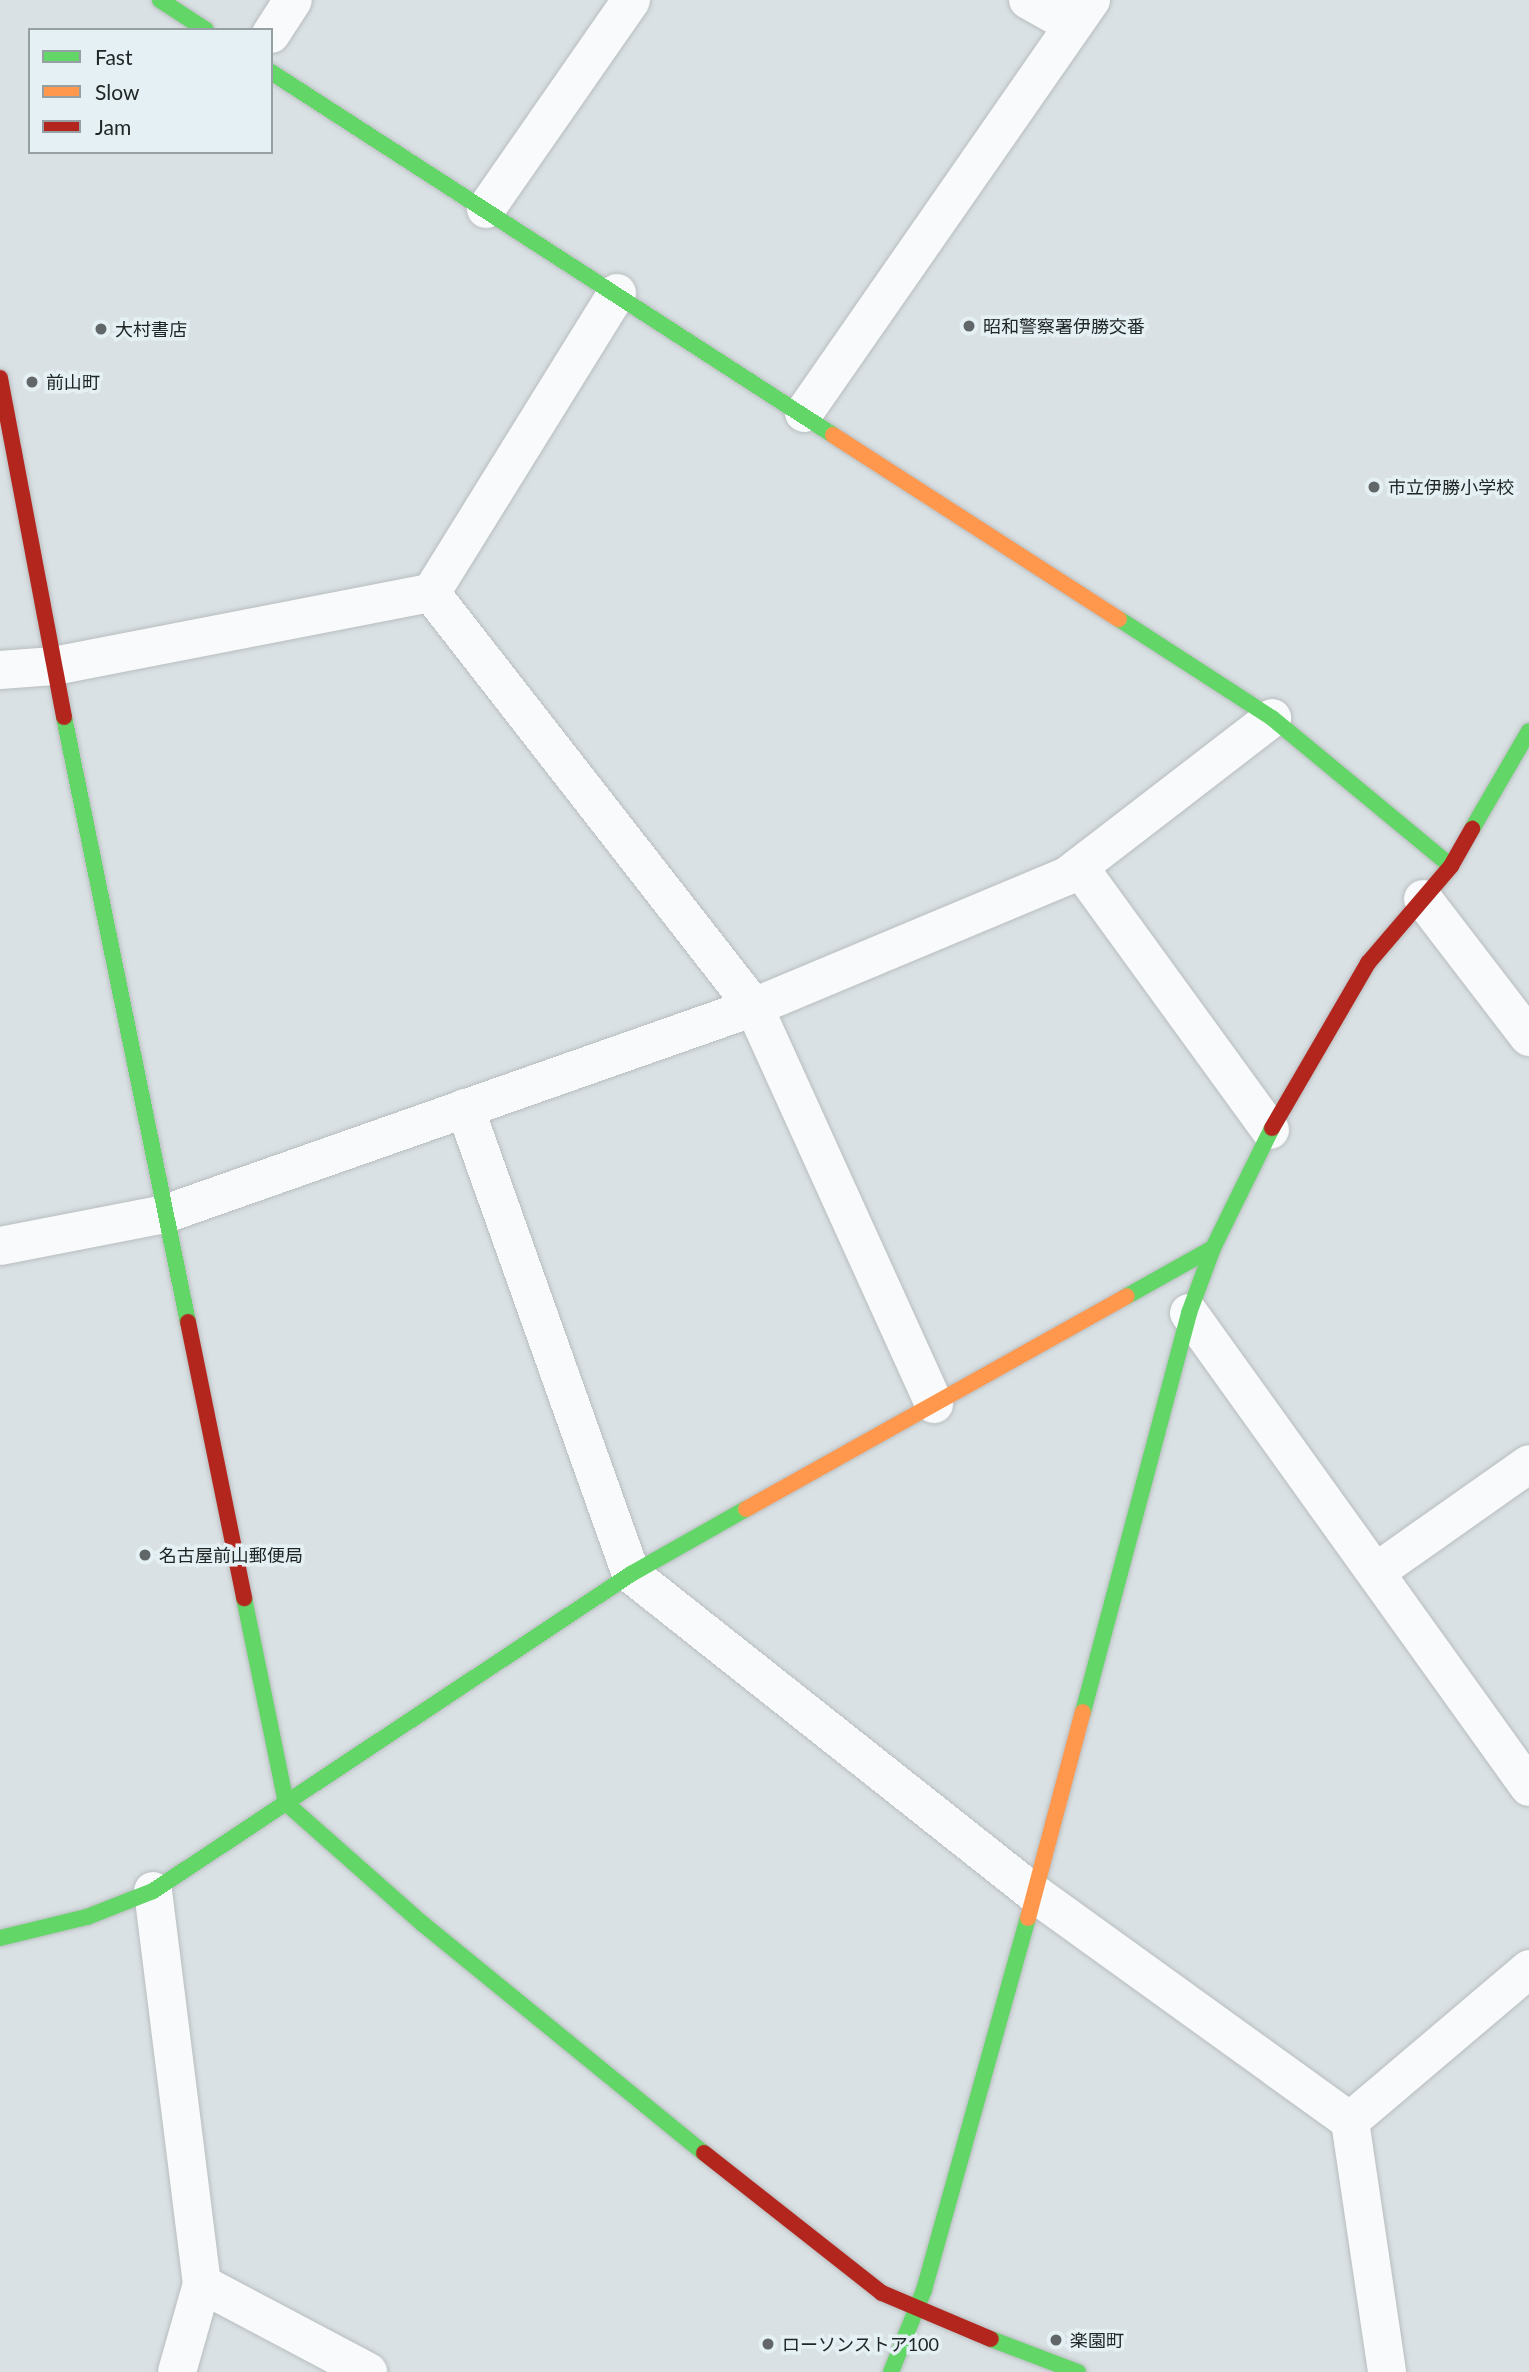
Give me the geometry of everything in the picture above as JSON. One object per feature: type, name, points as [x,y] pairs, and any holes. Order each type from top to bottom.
[{"type":"street","points":[[160,0],[203,28]]},
{"type":"street","points":[[273,31],[293,0]]},
{"type":"street","points":[[486,209],[631,0]]},
{"type":"street","points":[[804,413],[1082,13],[1028,0]]},
{"type":"street","points":[[273,73],[804,413],[1272,718],[1451,866]]},
{"type":"street","points":[[0,670],[54,666],[430,593],[617,293]]},
{"type":"street","points":[[0,378],[54,666],[286,1803],[423,1924],[823,2251],[882,2292],[1078,2372]]},
{"type":"street","points":[[430,593],[754,1007],[934,1404]]},
{"type":"street","points":[[0,1246],[165,1214],[754,1007],[1079,867],[1272,718]]},
{"type":"street","points":[[891,2372],[917,2307],[1035,1894],[1189,1313],[1213,1248],[1290,1090],[1368,963],[1451,866],[1529,732]]},
{"type":"street","points":[[1079,867],[1270,1130]]},
{"type":"street","points":[[1423,899],[1529,1037]]},
{"type":"street","points":[[465,1108],[631,1574],[1035,1894],[1350,2121],[1387,2372]]},
{"type":"street","points":[[0,1938],[87,1917],[153,1891],[631,1574],[1213,1248]]},
{"type":"street","points":[[1189,1313],[1529,1787]]},
{"type":"street","points":[[1376,1572],[1529,1464]]},
{"type":"street","points":[[153,1891],[202,2284],[177,2372]]},
{"type":"street","points":[[1350,2121],[1529,1969]]},
{"type":"street","points":[[202,2284],[368,2372]]},
{"type":"traffic: fast","points":[[160,0],[203,28]]},
{"type":"traffic: fast","points":[[273,73],[833,435]]},
{"type":"traffic: fast","points":[[1119,619],[1272,718],[1451,866]]},
{"type":"traffic: fast","points":[[64,717],[188,1322]]},
{"type":"traffic: fast","points":[[1472,829],[1529,731]]},
{"type":"traffic: fast","points":[[1083,1712],[1189,1313],[1213,1248],[1272,1128]]},
{"type":"traffic: fast","points":[[1127,1296],[1213,1248]]},
{"type":"traffic: fast","points":[[0,1938],[87,1917],[153,1891],[631,1574],[746,1509]]},
{"type":"traffic: fast","points":[[244,1598],[286,1803],[423,1924],[704,2153]]},
{"type":"traffic: fast","points":[[891,2372],[924,2290],[1028,1918]]},
{"type":"traffic: fast","points":[[991,2339],[1078,2372]]},
{"type":"traffic: slow","points":[[833,435],[1119,619]]},
{"type":"traffic: slow","points":[[746,1509],[1127,1296]]},
{"type":"traffic: slow","points":[[1028,1918],[1083,1712]]},
{"type":"traffic: jam","points":[[0,378],[64,717]]},
{"type":"traffic: jam","points":[[1272,1128],[1368,963],[1451,866],[1472,829]]},
{"type":"traffic: jam","points":[[188,1322],[244,1598]]},
{"type":"traffic: jam","points":[[704,2153],[882,2293],[991,2339]]},
{"type":"place","name":"昭和警察署伊勝交番","points":[[969,326]]},
{"type":"place","name":"大村書店","points":[[101,329]]},
{"type":"place","name":"前山町","points":[[32,382]]},
{"type":"place","name":"市立伊勝小学校","points":[[1374,487]]},
{"type":"place","name":"名古屋前山郵便局","points":[[145,1555]]},
{"type":"place","name":"楽園町","points":[[1056,2340]]},
{"type":"place","name":"ローソンストア100","points":[[768,2344]]}]
